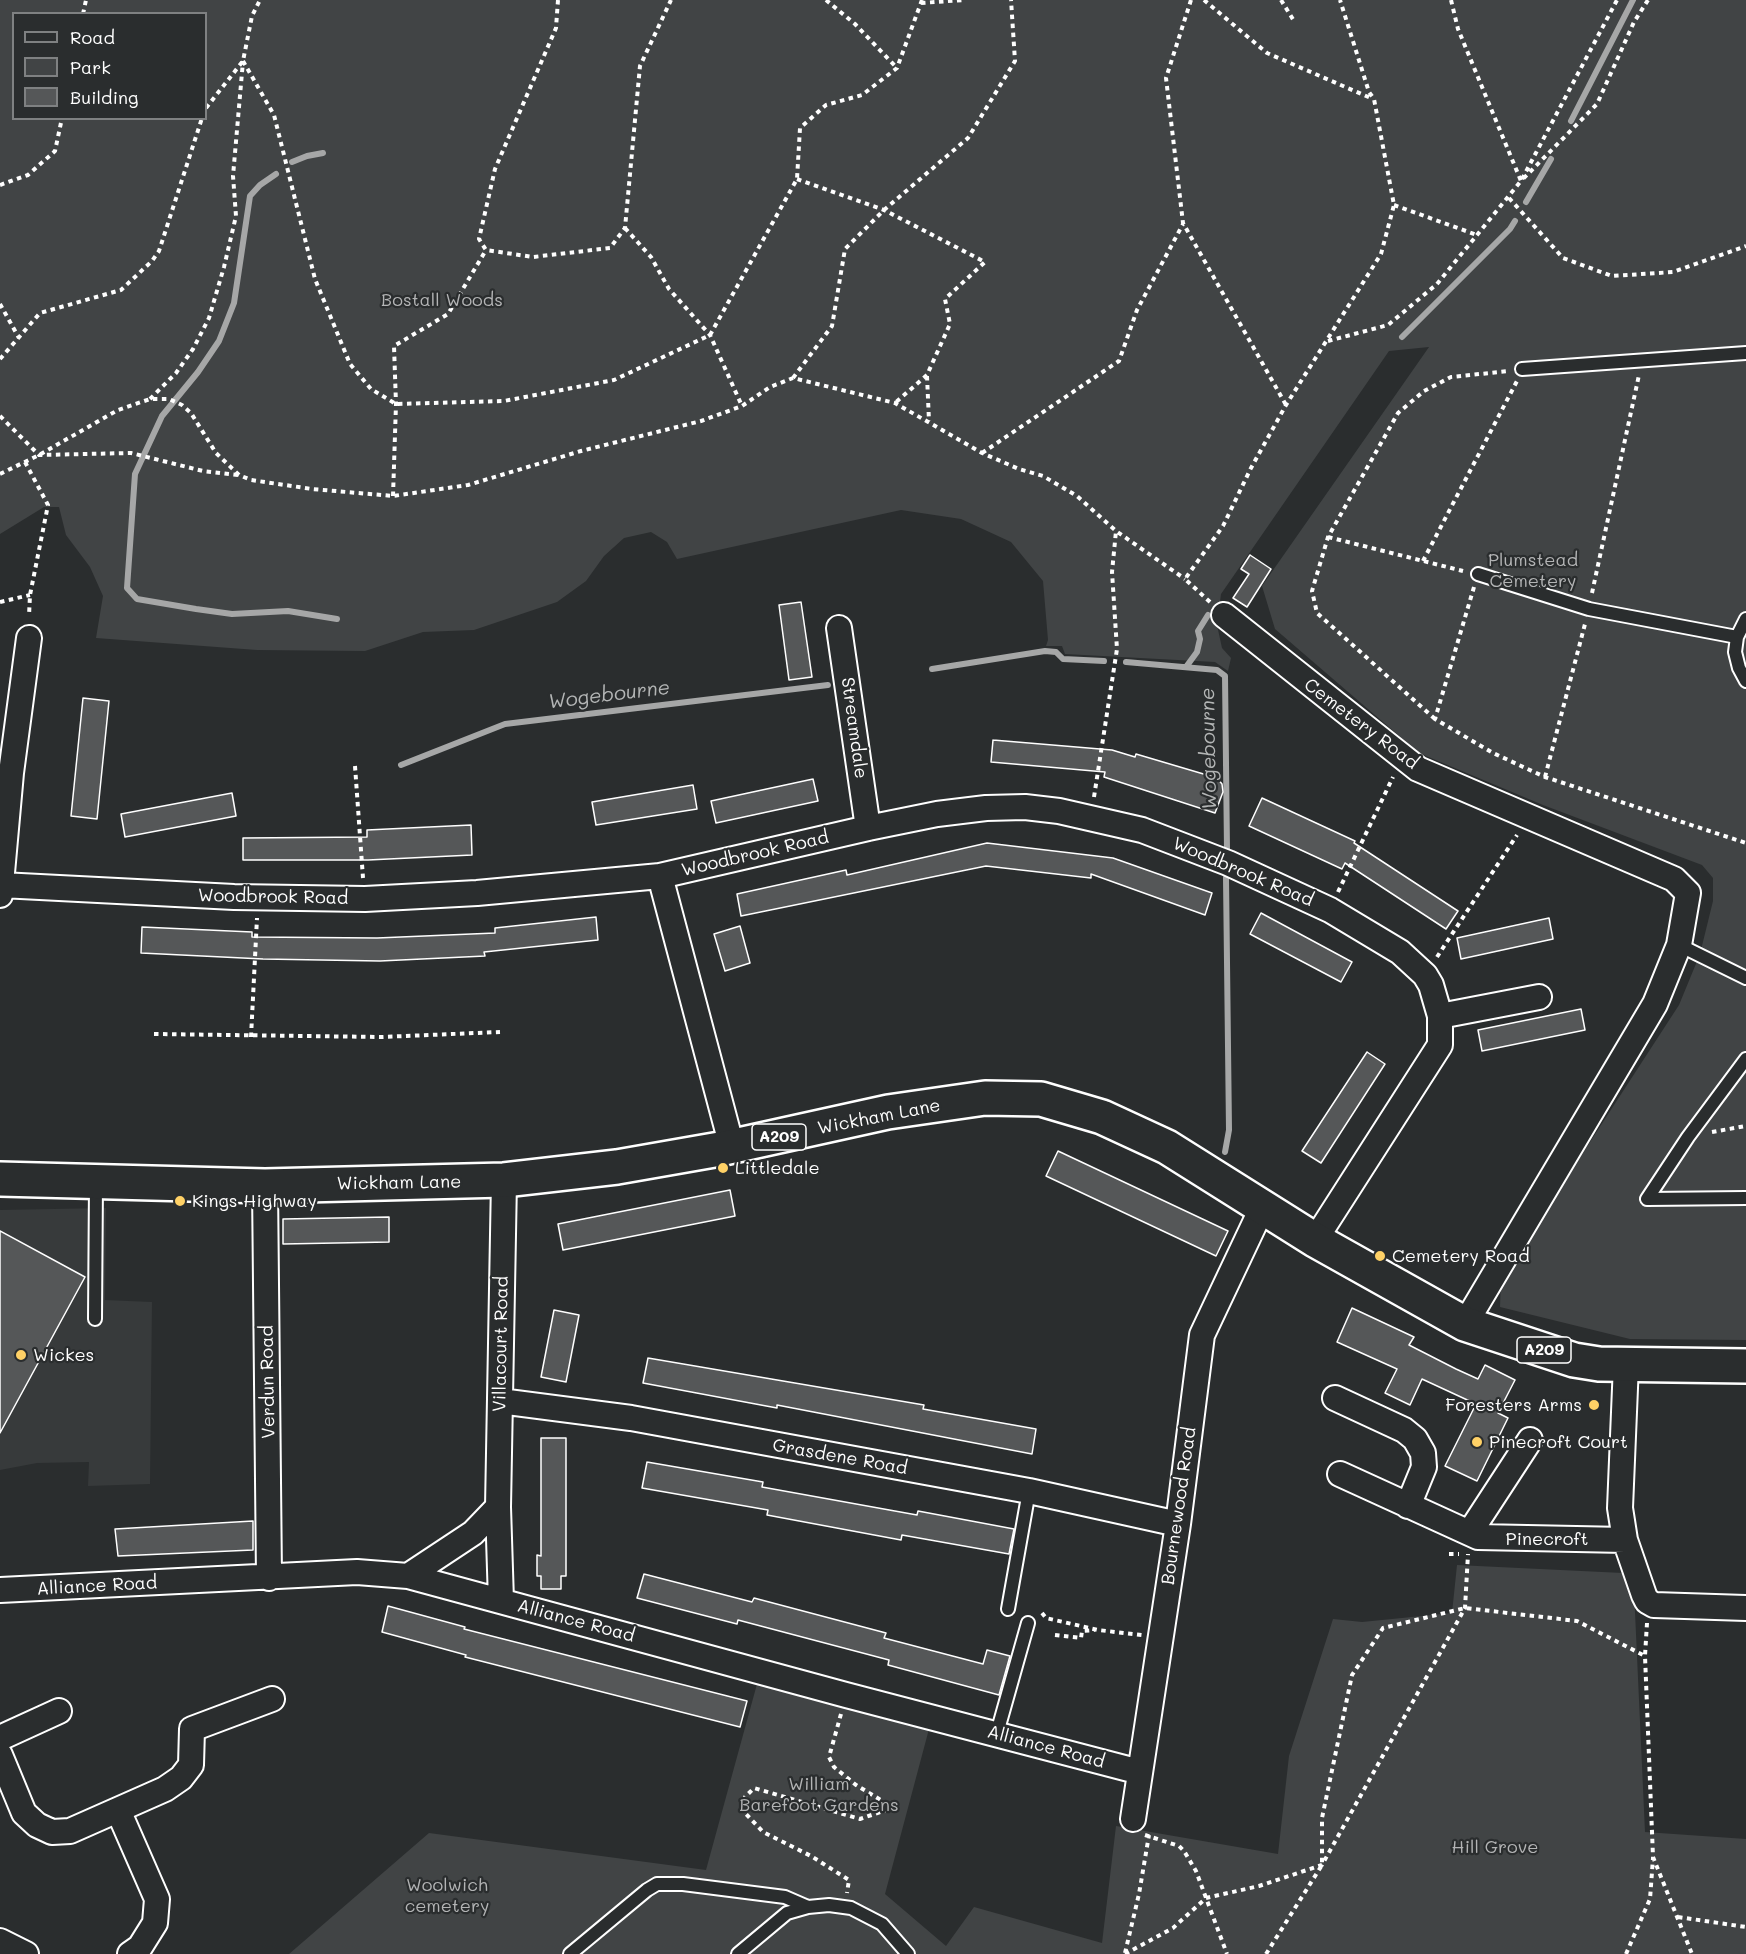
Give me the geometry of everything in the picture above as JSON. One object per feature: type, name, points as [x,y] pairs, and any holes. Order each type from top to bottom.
[{"type":"main road","name":"Wickham Lane","points":[[0,1179],[265,1186],[504,1180],[617,1167],[732,1147],[888,1112],[985,1098],[1041,1099],[1102,1117],[1167,1147],[1315,1240],[1465,1324],[1574,1360],[1626,1364]]},
{"type":"main road","name":"A209","points":[[1626,1364],[1746,1366]]},
{"type":"street","name":"Cemetery Road","points":[[1224,615],[1418,769],[1674,879],[1688,893],[1679,945],[1655,1004],[1465,1324]]},
{"type":"street","name":"Streamdale","points":[[839,628],[868,828]]},
{"type":"street","points":[[1,890],[6,773],[29,638]]},
{"type":"street","name":"Woodbrook Road","points":[[1,890],[365,899],[477,893],[660,876],[868,828],[937,814],[986,808],[1025,807],[1090,818],[1153,834],[1228,863],[1330,910],[1400,952],[1425,975],[1431,985],[1440,1016],[1440,1045],[1315,1240]]},
{"type":"street","points":[[660,876],[732,1147]]},
{"type":"street","points":[[1440,1016],[1539,997]]},
{"type":"street","name":"Villacourt Road","points":[[501,1600],[498,1507],[504,1180]]},
{"type":"street","name":"Verdun Road","points":[[265,1186],[269,1578]]},
{"type":"street","name":"Bournewood Road","points":[[1140,1829],[1140,1772],[1178,1524],[1202,1335],[1263,1206]]},
{"type":"street","points":[[1626,1364],[1620,1508],[1625,1540],[1644,1595],[1651,1604],[1746,1608]]},
{"type":"street","points":[[1335,1398],[1404,1430],[1415,1438],[1423,1453],[1424,1467],[1408,1506]]},
{"type":"street","name":"Grasdene Road","points":[[500,1401],[631,1418],[1029,1491],[1178,1524]]},
{"type":"street","points":[[1469,1543],[1530,1440]]},
{"type":"street","name":"Pinecroft","points":[[1340,1474],[1408,1506],[1469,1543],[1488,1539],[1625,1540]]},
{"type":"street","points":[[408,1576],[473,1533],[498,1507]]},
{"type":"street","name":"Alliance Road","points":[[0,1590],[357,1572],[408,1576],[1140,1772]]},
{"type":"street","points":[[0,1755],[24,1813],[37,1825],[52,1832],[70,1832],[165,1789],[182,1778],[191,1765],[192,1729],[273,1699]]},
{"type":"street","points":[[0,1738],[59,1710]]},
{"type":"street","points":[[118,1810],[157,1899],[155,1923],[140,1947],[130,1954]]},
{"type":"street","points":[[0,1941],[26,1954]]},
{"type":"lane","points":[[1522,369],[1746,353]]},
{"type":"lane","points":[[1478,574],[1589,609],[1737,637]]},
{"type":"lane","points":[[1746,619],[1737,637],[1735,652],[1739,668],[1746,681]]},
{"type":"lane","points":[[1679,945],[1746,978]]},
{"type":"lane","points":[[1746,1059],[1688,1137],[1647,1199],[1746,1198]]},
{"type":"lane","points":[[95,1319],[96,1183]]},
{"type":"lane","points":[[1008,1609],[1029,1491]]},
{"type":"lane","points":[[997,1733],[1028,1623]]},
{"type":"lane","points":[[570,1954],[657,1884],[683,1884],[785,1897],[808,1907]]},
{"type":"lane","points":[[738,1954],[787,1913],[808,1907],[829,1905],[851,1908],[882,1924],[908,1954]]},
{"type":"path","points":[[150,399],[176,373],[193,349],[209,318],[224,267],[236,216],[233,176],[243,62],[252,15],[260,0]]},
{"type":"path","points":[[558,0],[556,28],[495,169],[479,239],[486,250],[533,257],[610,248],[625,228],[640,66],[671,0]]},
{"type":"path","points":[[826,0],[855,24],[897,68]]},
{"type":"path","points":[[243,62],[274,115],[283,160],[315,279],[350,364],[371,389],[396,404],[504,401],[614,380],[710,335],[797,179],[800,128],[826,105],[862,95],[897,68],[921,2],[964,0]]},
{"type":"path","points":[[0,474],[39,455],[118,410],[150,399],[169,399],[182,405],[191,413],[226,465],[239,475],[251,480],[312,489],[393,496],[468,485],[581,451],[701,421],[742,406],[770,387],[793,378],[832,326],[845,249],[884,210],[968,138],[1016,62],[1011,0]]},
{"type":"path","points":[[1191,0],[1166,78],[1183,223],[1286,405]]},
{"type":"path","points":[[1204,0],[1267,53],[1374,99]]},
{"type":"path","points":[[1281,0],[1294,21]]},
{"type":"path","points":[[1185,579],[1223,526],[1251,468],[1286,405],[1328,341],[1365,276],[1382,254],[1394,205],[1374,99],[1369,92],[1340,0]]},
{"type":"path","points":[[1451,0],[1458,29],[1521,181]]},
{"type":"path","points":[[1328,341],[1388,326],[1437,284],[1521,181],[1617,0]]},
{"type":"path","points":[[1521,181],[1597,104],[1634,22],[1648,0]]},
{"type":"path","points":[[207,107],[243,62]]},
{"type":"path","points":[[0,185],[28,175],[56,150],[62,120]]},
{"type":"path","points":[[0,359],[40,313],[121,290],[152,261],[159,250],[201,120]]},
{"type":"path","points":[[797,179],[884,210],[985,262],[945,299],[950,324],[927,375],[895,403]]},
{"type":"path","points":[[1509,198],[1563,258],[1612,276],[1673,272],[1746,246]]},
{"type":"path","points":[[1394,205],[1477,235]]},
{"type":"path","points":[[982,453],[1119,361],[1137,310],[1183,223]]},
{"type":"path","points":[[625,228],[651,257],[669,289],[710,335],[742,406]]},
{"type":"path","points":[[393,496],[396,404],[394,346],[448,314],[486,250]]},
{"type":"path","points":[[0,304],[19,338]]},
{"type":"path","points":[[1545,777],[1589,609],[1642,361]]},
{"type":"path","points":[[1522,369],[1451,377],[1424,391],[1398,413],[1328,537],[1312,591],[1317,613],[1436,719],[1493,753],[1545,777],[1746,843]]},
{"type":"path","points":[[1423,561],[1522,369]]},
{"type":"path","points":[[927,375],[929,421]]},
{"type":"path","points":[[793,378],[895,403],[982,453],[1042,476],[1077,496],[1116,531],[1185,579],[1224,615]]},
{"type":"path","points":[[0,416],[39,455],[131,453],[203,471],[239,475]]},
{"type":"path","points":[[25,462],[48,505],[30,595],[29,638]]},
{"type":"path","points":[[1090,818],[1117,649],[1112,572],[1116,531]]},
{"type":"path","points":[[1328,537],[1478,574],[1436,719]]},
{"type":"path","points":[[0,602],[30,595]]},
{"type":"path","points":[[1330,910],[1402,757]]},
{"type":"path","points":[[356,766],[365,899]]},
{"type":"path","points":[[1425,975],[1529,817]]},
{"type":"path","points":[[251,1037],[258,897]]},
{"type":"path","points":[[154,1034],[381,1037],[500,1032]]},
{"type":"path","points":[[1688,1137],[1746,1126]]},
{"type":"path","points":[[1266,1954],[1322,1865],[1465,1608],[1469,1543]]},
{"type":"path","points":[[1322,1865],[1322,1818],[1352,1675],[1383,1628],[1465,1608],[1577,1621],[1646,1656]]},
{"type":"path","points":[[1038,1610],[1046,1618],[1098,1630],[1160,1637]]},
{"type":"path","points":[[1626,1954],[1650,1899],[1653,1857],[1646,1656],[1647,1612]]},
{"type":"path","points":[[1055,1635],[1081,1638],[1082,1631],[1098,1630]]},
{"type":"path","points":[[808,1907],[846,1895],[849,1880],[811,1856],[764,1832],[746,1814],[745,1797],[754,1788],[860,1819],[889,1809],[884,1802],[856,1785],[834,1767],[829,1757],[846,1695]]},
{"type":"path","points":[[1125,1954],[1139,1894],[1140,1829],[1179,1846],[1184,1851],[1196,1871],[1227,1954]]},
{"type":"path","points":[[1653,1857],[1692,1954]]},
{"type":"path","points":[[1125,1954],[1173,1928],[1206,1898],[1259,1886],[1322,1865]]},
{"type":"path","points":[[1677,1917],[1746,1927]]},
{"type":"shaded area","points":[[106,1208],[105,1300],[152,1302],[150,1484],[88,1486],[89,1462],[37,1463],[0,1470],[0,1210]]},
{"type":"green space","name":"Bostall Woods","points":[[0,0],[1746,0],[1746,1340],[1630,1339],[1500,1307],[1501,1279],[1679,1005],[1700,954],[1713,901],[1713,878],[1702,865],[1543,805],[1419,753],[1275,629],[1262,586],[1429,347],[1389,351],[1221,594],[1217,625],[1222,648],[1231,658],[1228,671],[1215,662],[1065,654],[1062,646],[1046,646],[1048,640],[1043,581],[1011,542],[961,519],[901,510],[677,559],[667,542],[651,532],[624,538],[604,556],[586,581],[557,602],[474,630],[423,632],[365,651],[257,650],[96,638],[103,596],[90,567],[66,535],[59,507],[44,507],[0,534]]},
{"type":"green space","points":[[1457,1565],[1623,1573],[1634,1590],[1645,1832],[1746,1839],[1746,1954],[289,1954],[429,1833],[706,1870],[757,1684],[929,1729],[885,1894],[946,1946],[974,1907],[1102,1943],[1116,1826],[1278,1854],[1289,1756],[1333,1619],[1362,1622],[1452,1613]]},
{"type":"building","points":[[1250,555],[1271,569],[1247,607],[1233,598],[1249,574],[1241,569]]},
{"type":"building","points":[[801,602],[812,677],[789,680],[779,605]]},
{"type":"building","points":[[83,698],[109,701],[97,819],[71,816]]},
{"type":"building","points":[[993,740],[1112,750],[1135,757],[1136,754],[1217,778],[1222,784],[1223,792],[1215,813],[1104,777],[1105,772],[991,762]]},
{"type":"building","points":[[813,779],[818,801],[716,823],[711,801]]},
{"type":"building","points":[[693,785],[697,809],[596,825],[592,802]]},
{"type":"building","points":[[232,793],[236,816],[125,837],[121,814]]},
{"type":"building","points":[[1262,798],[1355,841],[1354,843],[1458,911],[1446,929],[1345,863],[1342,869],[1249,826]]},
{"type":"building","points":[[471,825],[472,855],[368,860],[243,860],[243,838],[367,837],[367,830]]},
{"type":"building","points":[[987,843],[1113,858],[1212,893],[1205,915],[1091,874],[1091,878],[986,866],[741,916],[737,894],[846,870],[847,875]]},
{"type":"building","points":[[1261,913],[1352,962],[1341,982],[1250,934]]},
{"type":"building","points":[[596,917],[598,940],[484,952],[485,956],[380,961],[263,959],[141,953],[142,927],[252,932],[252,937],[377,938],[495,933],[495,928]]},
{"type":"building","points":[[1549,918],[1553,939],[1461,959],[1457,938]]},
{"type":"building","points":[[740,926],[750,963],[725,971],[714,934]]},
{"type":"building","points":[[1581,1009],[1585,1030],[1482,1051],[1478,1030]]},
{"type":"building","points":[[1367,1052],[1385,1064],[1321,1163],[1302,1151]]},
{"type":"building","points":[[1058,1151],[1228,1231],[1216,1256],[1046,1176]]},
{"type":"building","points":[[730,1190],[735,1216],[563,1250],[558,1224]]},
{"type":"building","points":[[389,1217],[389,1242],[283,1244],[283,1219]]},
{"type":"building","name":"Wickes","points":[[0,1231],[85,1277],[0,1433]]},
{"type":"building","points":[[1352,1308],[1414,1337],[1409,1345],[1478,1379],[1485,1365],[1515,1380],[1498,1413],[1508,1418],[1477,1481],[1445,1466],[1476,1404],[1422,1379],[1410,1405],[1385,1393],[1397,1369],[1337,1342]]},
{"type":"building","points":[[554,1310],[579,1315],[566,1382],[541,1377]]},
{"type":"building","points":[[648,1358],[924,1405],[923,1409],[1036,1429],[1032,1454],[777,1405],[777,1408],[643,1383]]},
{"type":"building","points":[[541,1438],[566,1438],[566,1576],[561,1576],[561,1589],[541,1589],[541,1576],[537,1576],[537,1555],[541,1556]]},
{"type":"building","points":[[647,1462],[763,1482],[762,1487],[917,1515],[918,1511],[1014,1529],[1009,1554],[902,1535],[901,1540],[767,1515],[768,1510],[642,1488]]},
{"type":"building","points":[[253,1521],[253,1550],[118,1556],[115,1529]]},
{"type":"building","points":[[644,1574],[752,1602],[754,1598],[886,1633],[884,1638],[983,1664],[987,1650],[1010,1656],[999,1695],[888,1665],[889,1660],[738,1620],[737,1624],[637,1598]]},
{"type":"building","points":[[388,1606],[465,1627],[464,1629],[747,1701],[740,1727],[465,1657],[466,1655],[382,1632]]},
{"type":"waterway","points":[[1571,121],[1633,0]]},
{"type":"waterway","points":[[292,162],[323,153]]},
{"type":"waterway","points":[[1526,202],[1551,159]]},
{"type":"waterway","points":[[276,174],[260,185],[250,196],[234,303],[219,341],[198,372],[162,416],[135,474],[127,588],[137,599],[196,609],[232,614],[288,611],[337,619]]},
{"type":"waterway","points":[[1402,337],[1510,229],[1515,221]]},
{"type":"waterway","points":[[1186,667],[1197,652],[1200,639],[1198,631],[1208,615]]},
{"type":"waterway","name":"Wogebourne","points":[[932,669],[1045,651],[1056,652],[1063,659],[1104,661]]},
{"type":"waterway","name":"Wogebourne","points":[[1126,662],[1217,670],[1225,676],[1227,850]]},
{"type":"waterway","name":"Wogebourne","points":[[401,765],[505,724],[828,685]]},
{"type":"waterway","name":"Wogebourne","points":[[1225,1152],[1229,1130],[1226,878]]},
{"type":"place","name":"Littledale","points":[[723,1168]]},
{"type":"place","name":"Kings Highway","points":[[180,1201]]},
{"type":"place","name":"Cemetery Road","points":[[1380,1256]]},
{"type":"place","name":"Wickes","points":[[21,1355]]},
{"type":"place","name":"Foresters Arms","points":[[1594,1405]]},
{"type":"place","name":"Pinecroft Court","points":[[1477,1442]]},
{"type":"park label","name":"Plumstead Cemetery","points":[[1533,570]]},
{"type":"park label","name":"William Barefoot Gardens","points":[[819,1794]]},
{"type":"park label","name":"Hill Grove","points":[[1495,1847]]},
{"type":"park label","name":"Woolwich cemetery","points":[[447,1895]]}]
